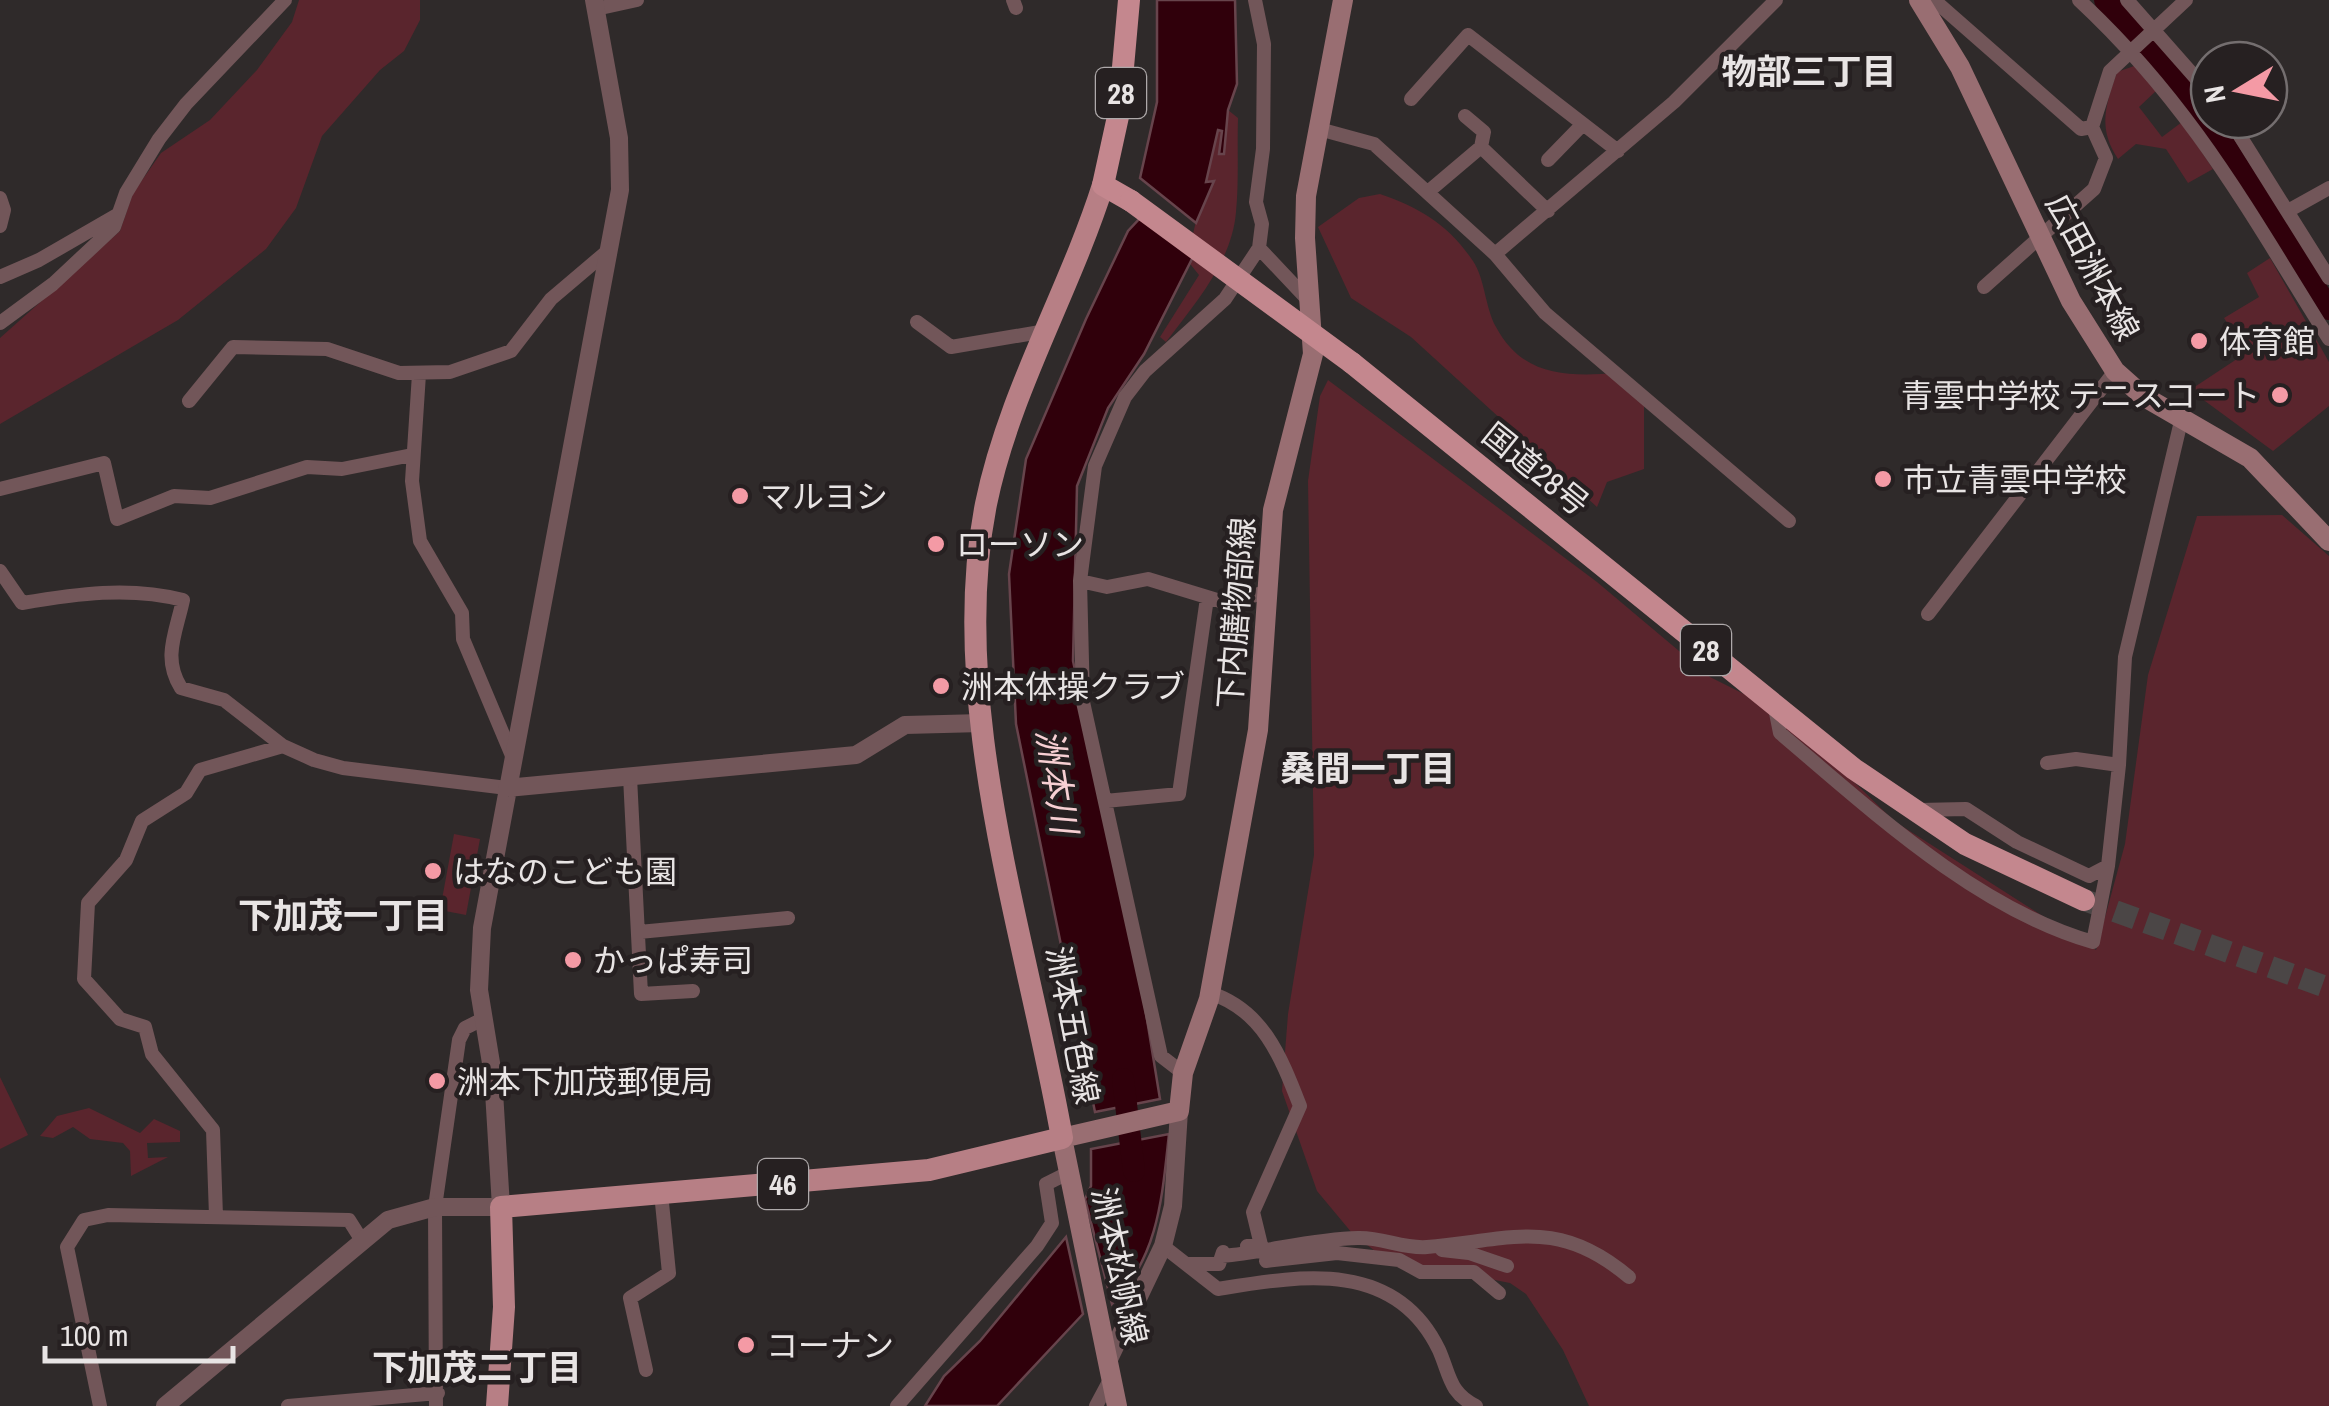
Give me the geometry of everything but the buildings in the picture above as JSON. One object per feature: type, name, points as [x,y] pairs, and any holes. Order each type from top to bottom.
[{"type":"highway","name":"28","points":[[1103,184],[1119,112],[1129,0]]},
{"type":"highway","name":"国道28号","points":[[1103,184],[1352,363],[1774,705],[1912,810],[1966,844],[2084,900]]},
{"type":"main road","name":"下内膳物部線","points":[[1175,1113],[1183,1074],[1210,993],[1258,730],[1276,494],[1314,354],[1306,196],[1343,0]]},
{"type":"main road","name":"広田洲本線","points":[[1918,0],[1960,68],[2071,301],[2115,371],[2143,396],[2250,458],[2329,542]]},
{"type":"main road","name":"洲本五色線","points":[[500,1207],[929,1170],[1073,1136],[982,722],[974,619],[987,502],[1010,422],[1082,253],[1103,184]]},
{"type":"main road","points":[[1073,1136],[1175,1113]]},
{"type":"main road","name":"洲本松帆線","points":[[1073,1136],[1070,1172],[1117,1406]]},
{"type":"main road","points":[[497,1406],[504,1308],[500,1207]]},
{"type":"street","points":[[0,324],[114,227],[116,215],[159,139],[186,104],[285,0]]},
{"type":"street","points":[[165,1406],[360,1239],[388,1220],[435,1207],[500,1207],[493,1075],[479,990],[482,928],[620,190],[619,138],[595,4],[637,0]]},
{"type":"street","points":[[1183,1074],[1161,1056],[1083,702],[1078,649],[1080,580],[1095,466],[1125,397],[1145,370],[1225,299],[1259,248],[1262,224],[1256,202],[1263,150],[1264,44],[1255,0]]},
{"type":"street","points":[[1495,254],[1728,52],[1776,0]]},
{"type":"street","points":[[1934,0],[2081,129],[2092,126]]},
{"type":"street","points":[[2080,0],[2195,126],[2329,339]]},
{"type":"street","points":[[2127,0],[2189,69]]},
{"type":"street","points":[[1984,287],[2094,189],[2106,158],[2092,126],[2110,70],[2186,0]]},
{"type":"street","points":[[1411,99],[1468,35],[1618,151]]},
{"type":"street","points":[[1429,191],[1481,147],[1484,132],[1465,116]]},
{"type":"street","points":[[1548,160],[1583,124]]},
{"type":"street","points":[[1319,129],[1374,144],[1495,254],[1545,314],[1788,521]]},
{"type":"street","points":[[2243,140],[2329,278]]},
{"type":"street","points":[[1481,147],[1548,211]]},
{"type":"street","points":[[2288,211],[2329,188]]},
{"type":"street","points":[[0,198],[4,210],[0,226]]},
{"type":"street","points":[[0,277],[116,215]]},
{"type":"street","points":[[1259,248],[1310,301]]},
{"type":"street","points":[[189,401],[232,346],[327,349],[399,373],[450,372],[511,350],[551,299],[611,249]]},
{"type":"street","points":[[918,322],[952,347],[1047,332]]},
{"type":"street","points":[[1928,614],[2115,371]]},
{"type":"street","points":[[419,374],[412,506],[420,540],[462,613],[462,639],[513,758]]},
{"type":"street","points":[[1774,705],[1780,733],[1948,870],[2066,934],[2093,942],[2108,866],[2128,640],[2182,418]]},
{"type":"street","points":[[0,489],[104,464],[117,519],[174,496],[210,498],[308,467],[342,470],[412,455]]},
{"type":"street","points":[[0,571],[22,603],[97,590],[154,592],[183,600],[168,652],[171,672],[181,688],[224,700],[284,746],[342,768],[507,788],[856,756],[905,724],[982,722]]},
{"type":"street","points":[[1080,580],[1107,587],[1148,579],[1230,604],[1268,590]]},
{"type":"street","points":[[1105,800],[1179,794],[1207,598]]},
{"type":"street","points":[[216,1216],[213,1130],[152,1054],[145,1027],[120,1019],[84,979],[88,904],[126,860],[142,821],[186,793],[200,770],[284,746]]},
{"type":"street","points":[[2047,762],[2076,760],[2119,766]]},
{"type":"street","points":[[630,776],[640,994],[693,991]]},
{"type":"street","points":[[1912,810],[1966,809],[2017,842],[2089,876],[2108,866]]},
{"type":"street","points":[[638,932],[788,918]]},
{"type":"street","points":[[1210,993],[1236,1002],[1276,1045],[1300,1106],[1254,1212],[1261,1245],[1225,1249],[1220,1260]]},
{"type":"street","points":[[288,1406],[437,1400],[435,1207],[459,1040],[465,1028],[483,1019]]},
{"type":"street","points":[[1096,1406],[1163,1246],[1172,1206],[1175,1113]]},
{"type":"street","points":[[897,1406],[1037,1246],[1052,1223],[1046,1184],[1070,1172]]},
{"type":"street","points":[[646,1370],[630,1298],[670,1273],[661,1194]]},
{"type":"street","points":[[100,1406],[67,1247],[84,1220],[108,1214],[349,1220],[360,1239]]},
{"type":"street","points":[[1422,1248],[1532,1235],[1586,1246],[1629,1278]]},
{"type":"street","points":[[1532,1235],[1567,1253]]},
{"type":"street","points":[[1187,1264],[1278,1251],[1322,1239],[1370,1237],[1469,1253],[1507,1266]]},
{"type":"street","points":[[1163,1246],[1218,1289],[1292,1277],[1358,1280],[1398,1302],[1422,1323],[1439,1351],[1448,1382],[1460,1398],[1476,1406]]},
{"type":"street","points":[[1220,1260],[1337,1253],[1399,1260],[1421,1272],[1474,1272],[1499,1293]]},
{"type":"shaded area","points":[[299,0],[420,0],[420,20],[404,51],[380,70],[322,136],[296,208],[266,249],[178,320],[0,424],[0,338],[120,231],[133,193],[161,153],[210,120],[257,70],[292,22]]},
{"type":"shaded area","points":[[2137,65],[2157,90],[2139,107],[2162,137],[2182,122],[2189,140],[2194,140],[2213,169],[2188,183],[2166,149],[2136,144],[2118,159],[2106,126],[2107,106],[2117,72]]},
{"type":"shaded area","points":[[1228,110],[1238,118],[1233,230],[1220,265],[1166,342],[1160,337],[1199,275],[1187,260],[1217,130],[1223,131],[1219,153],[1224,153]]},
{"type":"shaded area","points":[[1380,194],[1408,205],[1454,237],[1477,268],[1496,327],[1519,355],[1532,364],[1563,373],[1616,373],[1644,401],[1644,469],[1607,482],[1597,507],[1411,337],[1351,298],[1318,227],[1359,198]]},
{"type":"shaded area","points":[[2270,258],[2329,362],[2329,406],[2273,451],[2190,390],[2246,353],[2224,318],[2259,297],[2247,273]]},
{"type":"shaded area","points":[[1328,380],[1597,582],[1710,677],[1766,705],[1802,731],[1894,821],[2096,950],[2125,844],[2148,675],[2197,516],[2282,515],[2329,556],[2329,1406],[1589,1406],[1563,1350],[1526,1294],[1510,1283],[1416,1270],[1380,1255],[1352,1233],[1317,1191],[1282,1091],[1288,1014],[1314,855],[1308,481],[1320,396]]},
{"type":"shaded area","points":[[454,834],[480,839],[466,915],[440,910]]},
{"type":"shaded area","points":[[0,1077],[28,1135],[0,1149]]},
{"type":"shaded area","points":[[89,1108],[140,1133],[154,1119],[180,1131],[180,1142],[147,1143],[148,1158],[168,1157],[131,1176],[130,1151],[123,1143],[90,1139],[73,1127],[53,1138],[40,1136],[57,1116]]},
{"type":"water","points":[[1157,0],[1235,0],[1237,84],[1228,110],[1224,154],[1219,154],[1222,131],[1218,130],[1206,182],[1214,181],[1196,223],[1140,178],[1157,102]]},
{"type":"water","points":[[1143,215],[1195,253],[1144,354],[1108,408],[1077,486],[1073,661],[1136,952],[1160,1099],[1095,1112],[1016,724],[1009,574],[1026,459],[1128,231]]},
{"type":"water","points":[[1169,1134],[1160,1203],[1149,1246],[1128,1285],[1112,1304],[1085,1199],[1091,1186],[1091,1149]]},
{"type":"water","points":[[1066,1237],[1083,1314],[997,1406],[925,1406],[944,1376],[980,1341]]},
{"type":"waterway","points":[[2105,0],[2208,119],[2329,309]]},
{"type":"waterway","name":"洲本川","points":[[1123,1079],[1134,1171]]},
{"type":"tunnel","points":[[2084,900],[2329,988]]},
{"type":"place","name":"体育館","points":[[2199,341]]},
{"type":"place","name":"青雲中学校 テニスコート","points":[[2280,395]]},
{"type":"place","name":"市立青雲中学校","points":[[1883,479]]},
{"type":"place","name":"マルヨシ","points":[[740,496]]},
{"type":"place","name":"ローソン","points":[[936,544]]},
{"type":"place","name":"洲本体操クラブ","points":[[941,686]]},
{"type":"place","name":"はなのこども園","points":[[433,871]]},
{"type":"place","name":"かっぱ寿司","points":[[573,960]]},
{"type":"place","name":"洲本下加茂郵便局","points":[[437,1081]]},
{"type":"place","name":"コーナン","points":[[746,1345]]},
{"type":"district","name":"物部三丁目","points":[[1809,71]]},
{"type":"district","name":"桑間一丁目","points":[[1368,768]]},
{"type":"district","name":"下加茂一丁目","points":[[343,915]]},
{"type":"district","name":"下加茂二丁目","points":[[477,1367]]}]
